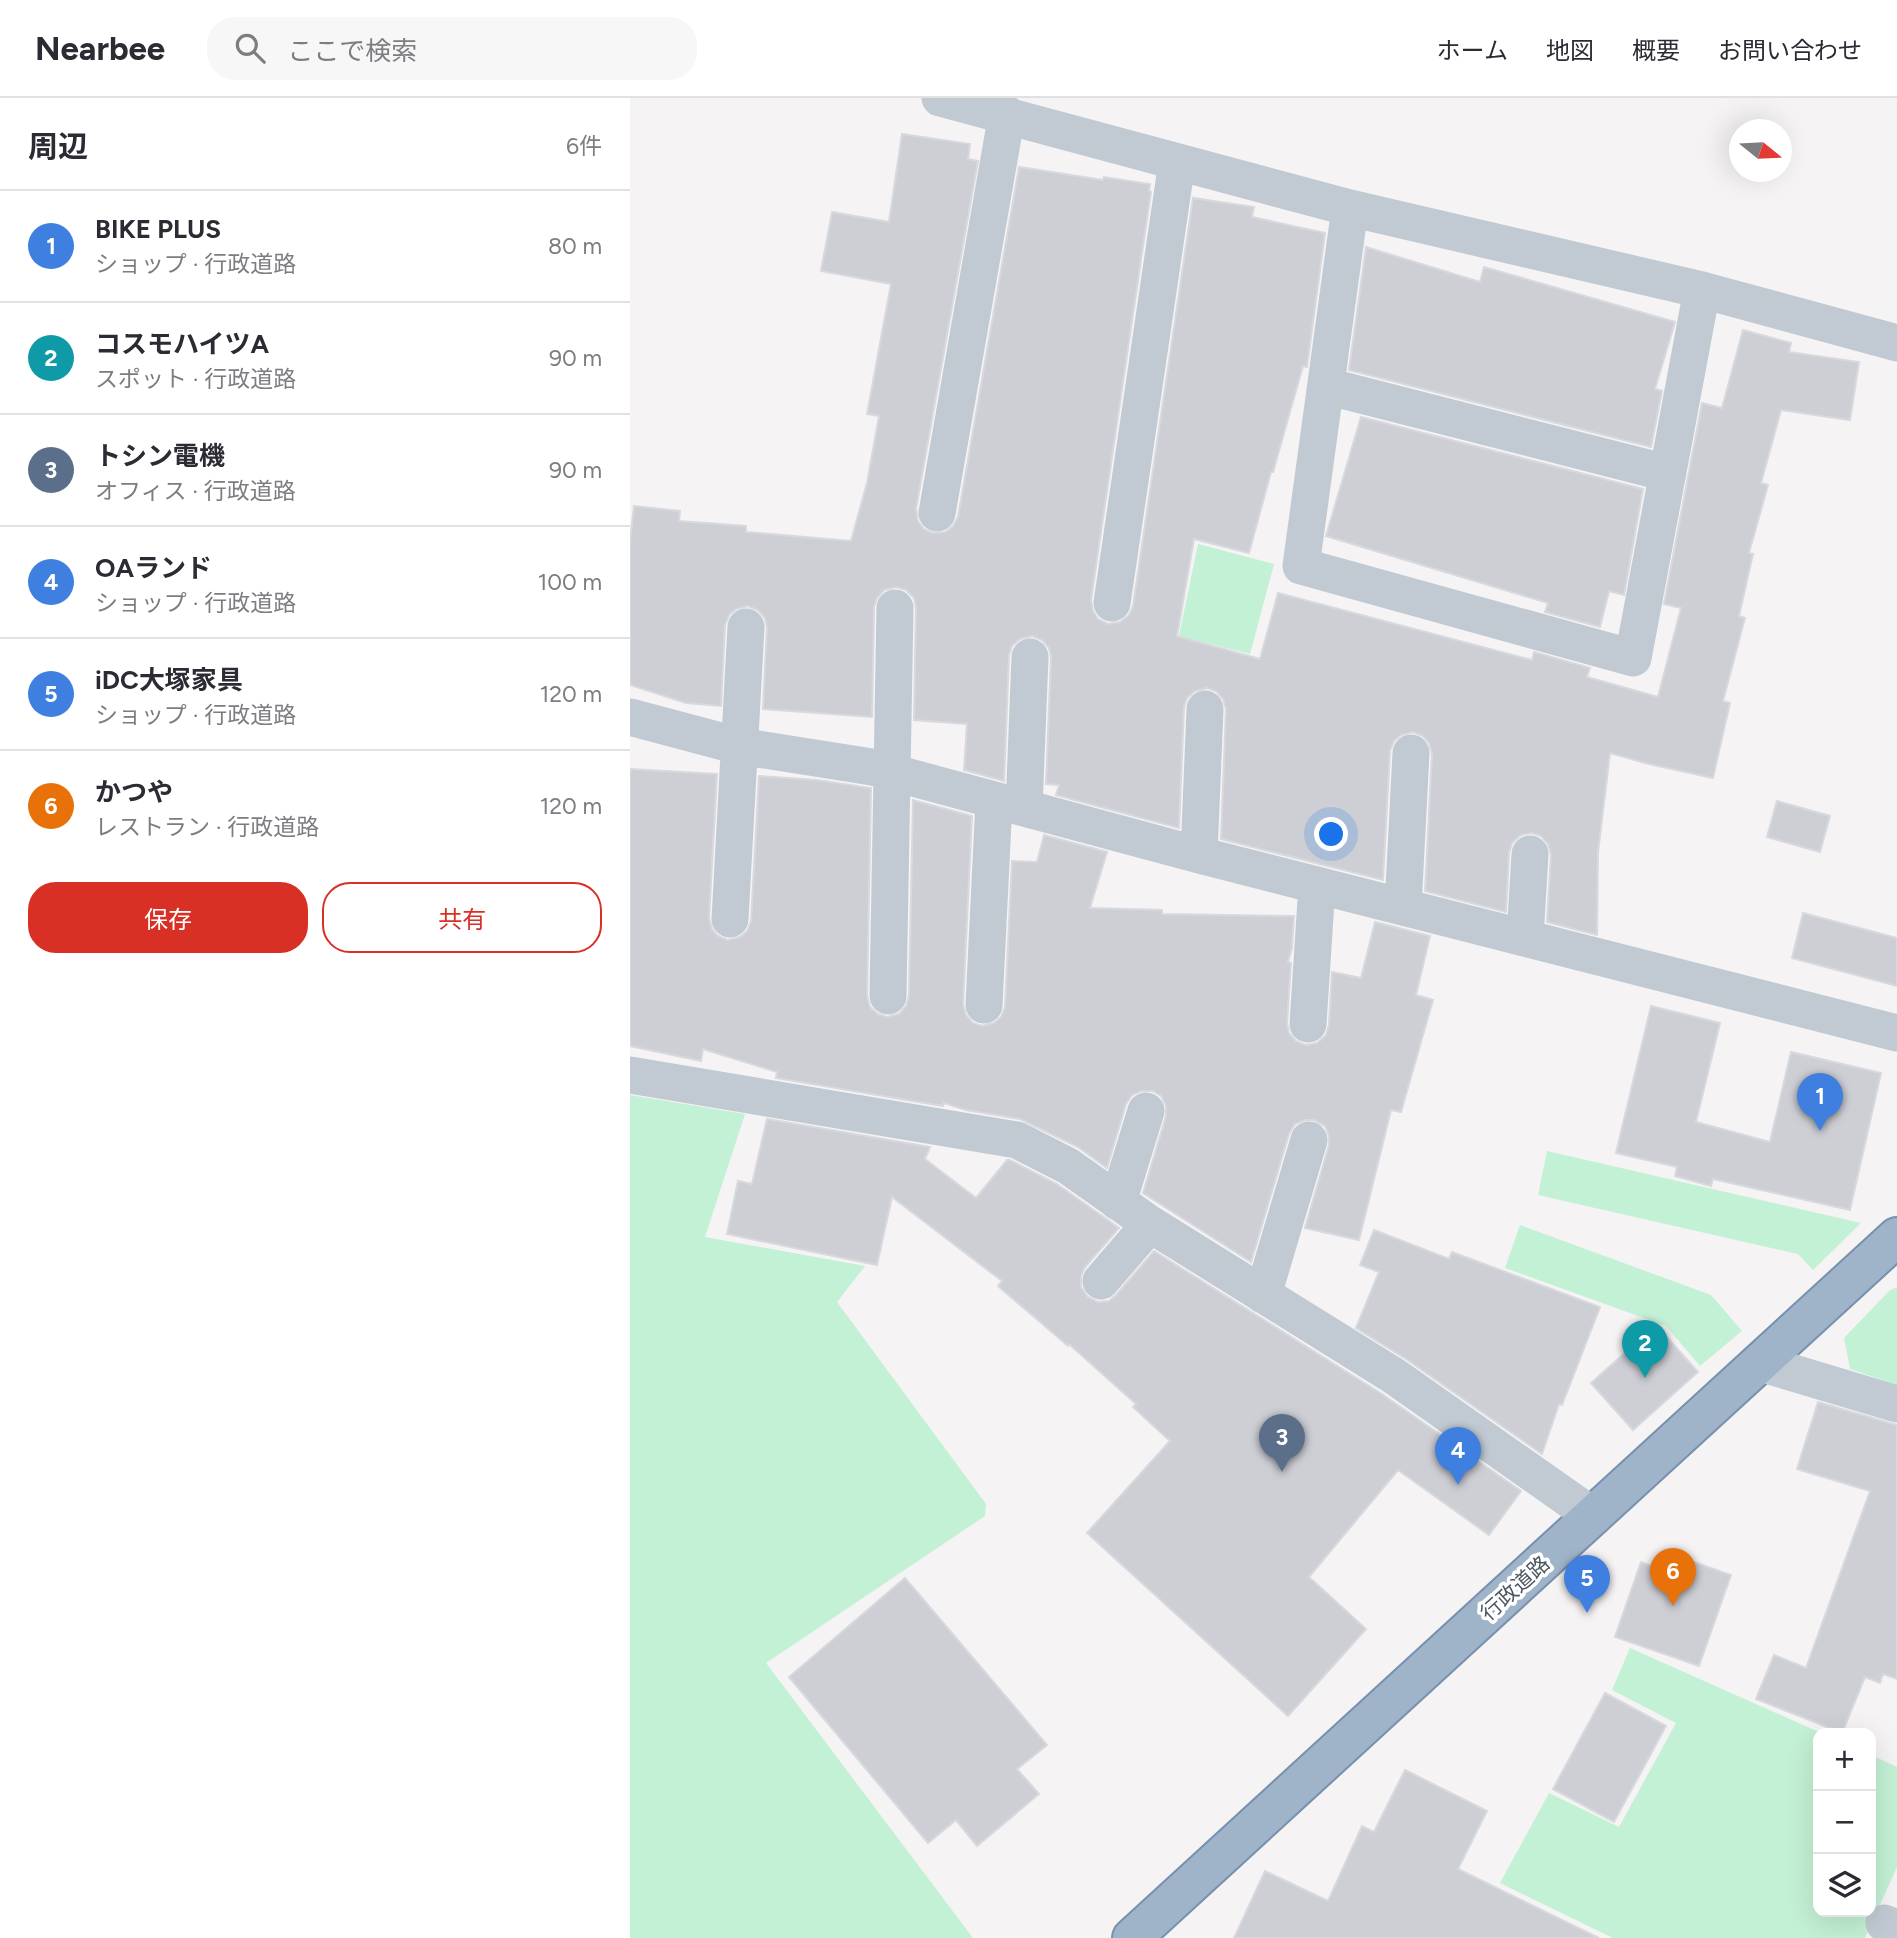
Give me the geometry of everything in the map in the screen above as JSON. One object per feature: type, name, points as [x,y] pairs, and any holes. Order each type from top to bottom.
[{"type":"highway","name":"行政道路","points":[[1139,1936],[1896,1239]]},
{"type":"street","points":[[940,98],[1350,208],[1702,290],[1897,343]]},
{"type":"street","points":[[937,513],[1007,114]]},
{"type":"street","points":[[1112,603],[1177,162]]},
{"type":"street","points":[[1350,208],[1301,566],[1633,658],[1702,290]]},
{"type":"street","points":[[1326,386],[1667,473]]},
{"type":"street","points":[[888,996],[895,608]]},
{"type":"street","points":[[730,919],[746,626]]},
{"type":"street","points":[[984,1005],[1030,657]]},
{"type":"street","points":[[1199,855],[1205,709]]},
{"type":"street","points":[[630,717],[739,746],[872,767],[1199,855],[1897,1033]]},
{"type":"street","points":[[1403,907],[1411,754]]},
{"type":"street","points":[[1525,938],[1530,854]]},
{"type":"street","points":[[1308,1024],[1317,885]]},
{"type":"street","points":[[630,1075],[1017,1140],[1068,1166],[1150,1224],[1394,1376],[1593,1516]]},
{"type":"street","points":[[1118,1202],[1146,1111]]},
{"type":"street","points":[[1263,1295],[1309,1140]]},
{"type":"street","points":[[1101,1281],[1150,1224]]},
{"type":"street","points":[[1760,1363],[1897,1404]]},
{"type":"green space","points":[[1198,544],[1274,564],[1250,654],[1179,636]]},
{"type":"green space","points":[[630,1095],[745,1114],[705,1237],[865,1266],[837,1302],[986,1504],[985,1516],[766,1663],[973,1938],[630,1938]]},
{"type":"green space","points":[[1547,1151],[1861,1223],[1813,1270],[1798,1254],[1538,1195]]},
{"type":"green space","points":[[1520,1225],[1711,1295],[1742,1331],[1700,1366],[1666,1326],[1505,1268]]},
{"type":"green space","points":[[1897,1287],[1897,1385],[1850,1369],[1844,1338],[1890,1290]]},
{"type":"green space","points":[[1630,1648],[1813,1729],[1813,1917],[1874,1917],[1865,1938],[1613,1938],[1500,1883],[1549,1793],[1619,1827],[1676,1723],[1612,1690]]},
{"type":"green space","points":[[1876,1757],[1897,1767],[1897,1867],[1876,1914]]},
{"type":"building","points":[[902,134],[970,144],[968,159],[978,161],[916,509],[918,521],[924,529],[933,533],[945,532],[953,526],[958,517],[1019,167],[1150,184],[1151,192],[1091,600],[1098,619],[1108,624],[1120,622],[1129,615],[1133,606],[1193,198],[1254,207],[1252,217],[1325,233],[1307,367],[1303,366],[1249,553],[1194,539],[1177,636],[1260,659],[1278,593],[1532,660],[1534,652],[1590,668],[1587,677],[1658,697],[1681,608],[1664,604],[1702,403],[1722,408],[1743,330],[1791,343],[1789,352],[1859,362],[1850,420],[1781,410],[1761,483],[1768,485],[1749,553],[1753,554],[1739,616],[1745,618],[1723,701],[1730,703],[1713,778],[1610,753],[1598,852],[1597,935],[1547,922],[1551,855],[1548,844],[1541,836],[1532,833],[1521,835],[1512,843],[1509,853],[1506,912],[1425,891],[1432,754],[1429,743],[1423,736],[1413,732],[1401,735],[1394,741],[1390,751],[1383,880],[1221,839],[1226,709],[1223,699],[1216,691],[1207,688],[1195,691],[1187,698],[1184,707],[1179,828],[1056,795],[1059,785],[1046,784],[1051,657],[1049,648],[1042,640],[1032,636],[1020,639],[1012,646],[1009,655],[1004,781],[964,770],[967,724],[914,720],[916,608],[914,598],[906,590],[896,587],[884,590],[874,607],[872,717],[763,709],[767,627],[765,618],[758,610],[748,606],[736,609],[729,615],[725,625],[721,706],[686,703],[630,685],[630,542],[634,506],[680,511],[679,521],[746,526],[746,532],[851,541],[867,483],[879,416],[867,414],[891,284],[821,271],[832,212],[889,222]]},
{"type":"building","points":[[1366,247],[1480,282],[1484,267],[1675,322],[1655,389],[1662,391],[1651,447],[1349,370]]},
{"type":"building","points":[[1361,417],[1643,489],[1624,595],[1609,591],[1600,627],[1545,612],[1548,603],[1326,536]]},
{"type":"building","points":[[630,769],[717,774],[709,918],[712,929],[718,936],[728,940],[740,937],[747,931],[751,921],[759,776],[817,780],[871,788],[867,996],[870,1007],[887,1017],[899,1014],[906,1006],[909,996],[913,800],[972,816],[963,1004],[966,1015],[973,1023],[982,1026],[994,1023],[1001,1017],[1005,1007],[1012,861],[1037,862],[1044,835],[1107,852],[1090,908],[1162,910],[1162,914],[1294,916],[1292,948],[1288,962],[1291,963],[1287,1023],[1289,1033],[1296,1041],[1306,1045],[1317,1043],[1326,1035],[1332,972],[1361,978],[1375,922],[1430,936],[1416,995],[1433,1000],[1401,1112],[1391,1110],[1359,1240],[1305,1228],[1329,1145],[1325,1126],[1314,1120],[1295,1124],[1289,1134],[1251,1262],[1143,1193],[1166,1116],[1166,1106],[1161,1096],[1153,1091],[1141,1091],[1132,1095],[1126,1104],[1107,1168],[1078,1147],[1020,1119],[966,1110],[944,1103],[943,1106],[776,1078],[777,1072],[703,1049],[701,1061],[630,1046]]},
{"type":"building","points":[[1777,801],[1830,816],[1820,852],[1767,837]]},
{"type":"building","points":[[1803,913],[1897,938],[1897,986],[1792,958]]},
{"type":"building","points":[[1651,1006],[1720,1023],[1696,1122],[1770,1142],[1791,1052],[1881,1073],[1850,1210],[1713,1179],[1711,1186],[1675,1176],[1677,1167],[1616,1153]]},
{"type":"building","points":[[767,1119],[930,1147],[925,1159],[976,1198],[1007,1160],[1010,1160],[1057,1184],[1119,1228],[1085,1267],[1081,1276],[1081,1287],[1088,1297],[1098,1302],[1109,1301],[1154,1251],[1382,1394],[1521,1491],[1489,1535],[1398,1470],[1309,1577],[1366,1629],[1288,1716],[1087,1533],[1170,1441],[1133,1407],[1136,1404],[998,1286],[1002,1281],[892,1197],[877,1265],[727,1234],[738,1181],[752,1184]]},
{"type":"building","points":[[1374,1230],[1449,1259],[1452,1252],[1600,1307],[1562,1405],[1559,1404],[1542,1454],[1406,1359],[1356,1328],[1379,1272],[1360,1265]]},
{"type":"building","points":[[1656,1325],[1698,1372],[1633,1430],[1591,1383]]},
{"type":"building","points":[[1818,1402],[1897,1425],[1897,1679],[1883,1674],[1880,1683],[1865,1677],[1844,1728],[1829,1728],[1756,1699],[1774,1655],[1806,1668],[1870,1491],[1797,1469]]},
{"type":"building","points":[[1677,1556],[1731,1575],[1699,1666],[1615,1637],[1641,1562],[1671,1573]]},
{"type":"building","points":[[905,1578],[1047,1745],[1017,1769],[1039,1794],[977,1846],[956,1820],[928,1843],[789,1677]]},
{"type":"building","points":[[1605,1693],[1666,1726],[1614,1822],[1553,1789]]},
{"type":"building","points":[[1405,1770],[1487,1811],[1458,1869],[1599,1938],[1234,1938],[1265,1871],[1328,1901],[1362,1826],[1374,1832]]},
{"type":"place","name":"BIKE PLUS","points":[[1820,1131]]},
{"type":"place","name":"コスモハイツA","points":[[1645,1378]]},
{"type":"place","name":"トシン電機","points":[[1282,1472]]},
{"type":"place","name":"OAランド","points":[[1458,1485]]},
{"type":"place","name":"かつや","points":[[1673,1606]]},
{"type":"place","name":"iDC大塚家具","points":[[1587,1613]]}]
